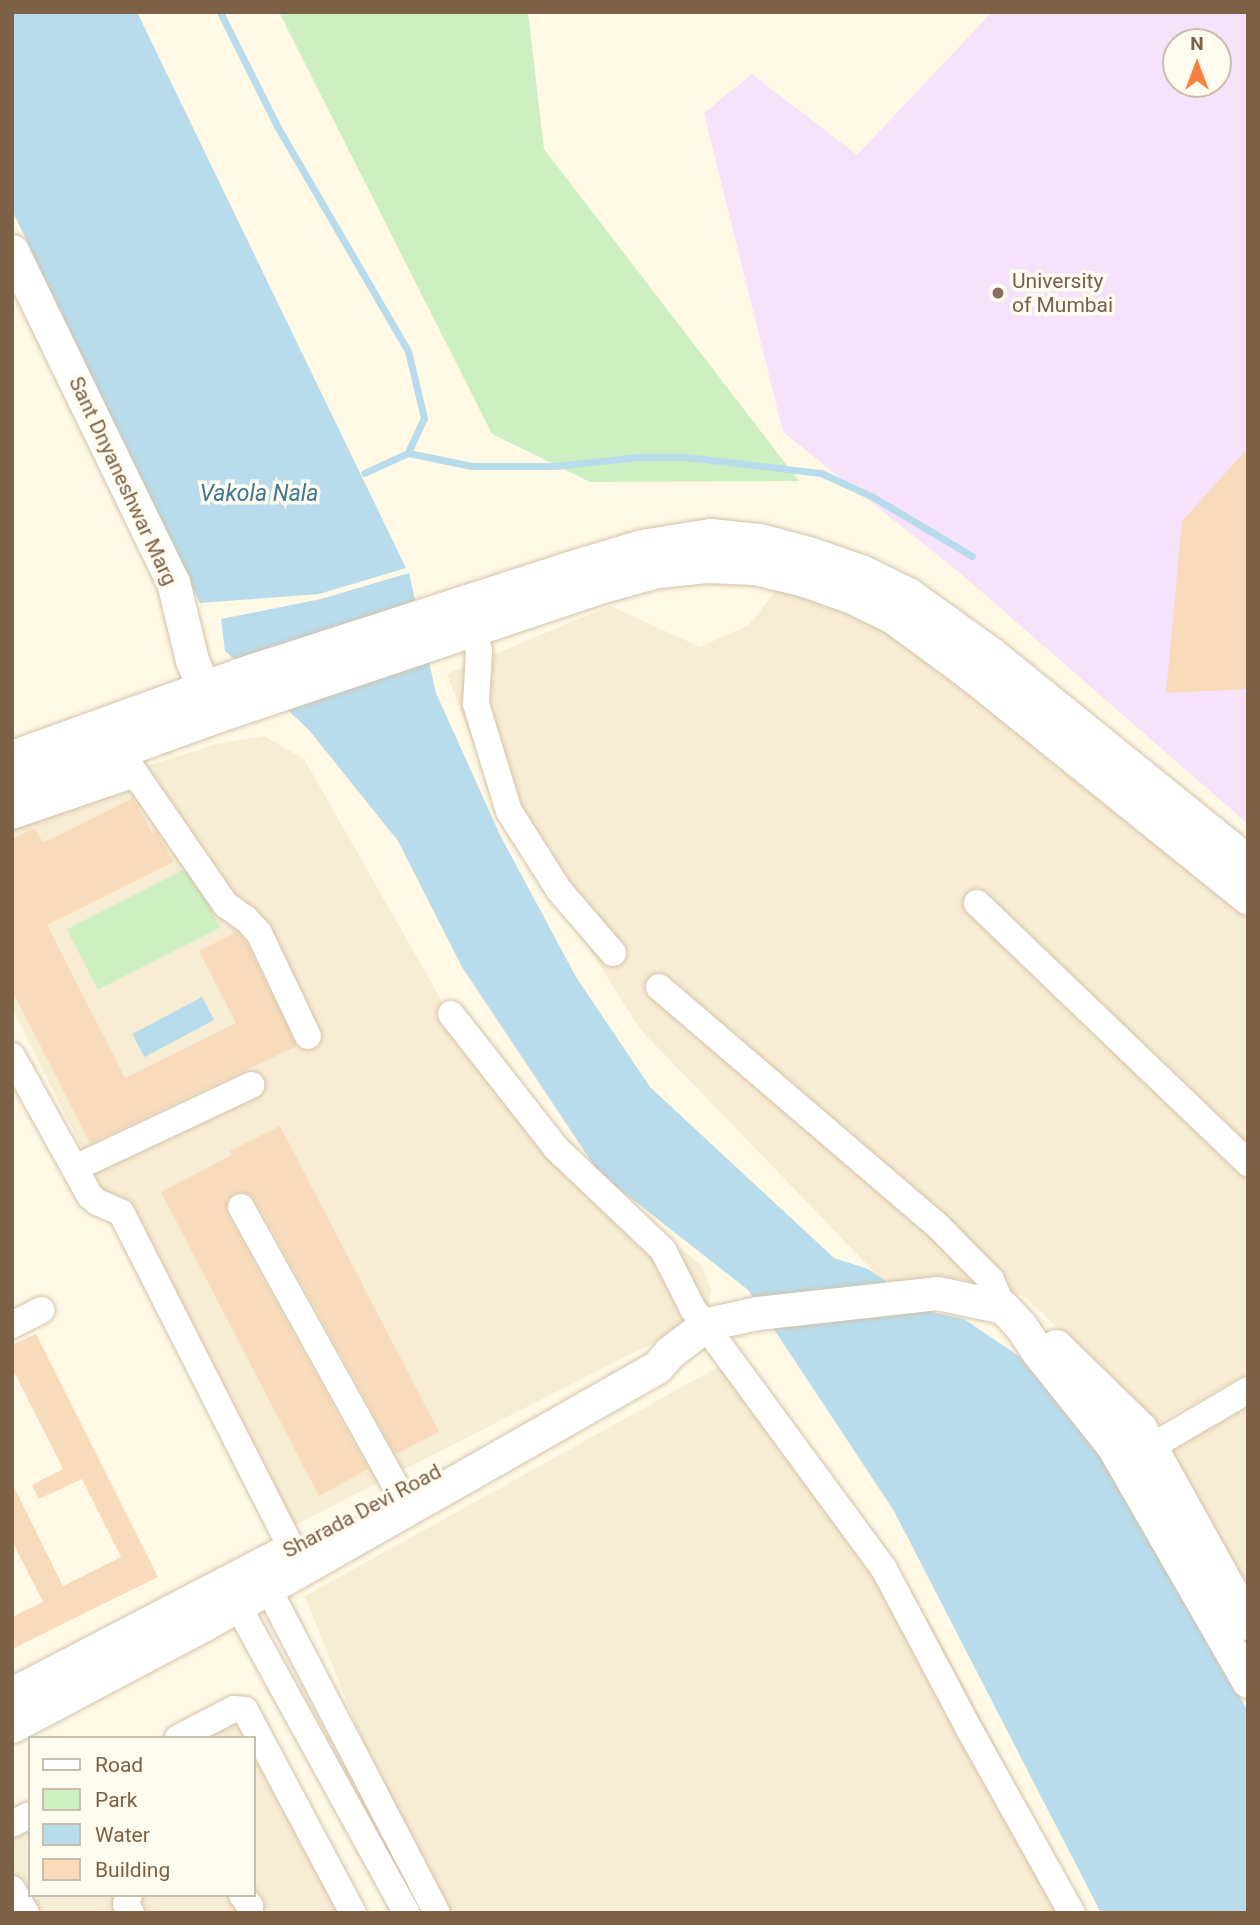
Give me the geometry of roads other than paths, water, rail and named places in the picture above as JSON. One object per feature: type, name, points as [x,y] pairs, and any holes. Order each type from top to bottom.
[{"type":"street","name":"Sant Dnyaneshwar Marg","points":[[12,251],[173,582],[192,660],[209,702]]},
{"type":"street","points":[[12,757],[110,721],[209,702],[440,610],[642,546],[710,535],[759,540],[863,572],[908,594],[982,664],[1248,898]]},
{"type":"street","points":[[244,690],[470,633],[598,587],[657,571],[707,566],[754,568],[801,579],[852,597],[982,664],[1248,862]]},
{"type":"street","points":[[470,633],[479,651],[476,704],[509,811],[559,890],[613,953]]},
{"type":"street","points":[[12,816],[54,789],[129,763],[209,702]]},
{"type":"street","points":[[110,721],[129,763],[226,905],[246,919],[259,933],[308,1036]]},
{"type":"street","points":[[12,790],[54,789]]},
{"type":"street","points":[[977,903],[1248,1163]]},
{"type":"street","points":[[659,987],[936,1224],[991,1280],[1012,1316]]},
{"type":"street","points":[[451,1014],[556,1148],[663,1250],[688,1301],[884,1569],[969,1729],[1072,1913]]},
{"type":"street","points":[[12,1055],[97,1202],[121,1212],[292,1549]]},
{"type":"street","points":[[75,1168],[251,1085]]},
{"type":"street","points":[[241,1207],[398,1492]]},
{"type":"street","points":[[707,1324],[757,1313],[937,1293],[1012,1316],[1054,1344],[1102,1410],[1140,1428],[1137,1455],[1206,1578],[1248,1681]]},
{"type":"street","points":[[12,1325],[41,1310]]},
{"type":"street","name":"Sharada Devi Road","points":[[12,1694],[232,1594],[263,1577],[292,1549],[398,1492],[441,1478],[642,1353],[670,1352],[707,1324]]},
{"type":"street","points":[[1137,1455],[1248,1390]]},
{"type":"street","points":[[437,1913],[263,1577],[441,1478]]},
{"type":"street","points":[[1206,1578],[1248,1623]]},
{"type":"street","points":[[12,1726],[203,1625],[232,1594],[407,1913]]},
{"type":"street","points":[[277,1677],[306,1659]]},
{"type":"street","points":[[182,1736],[234,1709],[245,1710],[353,1913]]},
{"type":"street","points":[[12,1824],[28,1816]]},
{"type":"street","points":[[12,1889],[26,1913]]},
{"type":"street","points":[[128,1897],[126,1904],[131,1913]]},
{"type":"street","points":[[243,1897],[250,1906],[250,1913]]},
{"type":"water","name":"Vakola Nala","points":[[12,12],[137,12],[406,568],[319,594],[200,603],[12,210]]},
{"type":"water","points":[[409,573],[436,693],[500,835],[576,977],[650,1087],[834,1258],[868,1269],[932,1312],[964,1319],[1044,1373],[1131,1488],[1248,1712],[1248,1913],[1101,1913],[894,1511],[748,1290],[599,1173],[462,967],[398,841],[309,730],[225,651],[221,619],[321,599]]},
{"type":"water","points":[[202,997],[214,1020],[144,1057],[132,1034]]},
{"type":"waterway","points":[[220,12],[277,126],[408,351],[424,418],[408,453],[364,473]]},
{"type":"waterway","points":[[408,453],[472,466],[555,466],[638,457],[686,457],[821,473],[873,497],[972,556]]},
{"type":"place","name":"University of Mumbai","points":[[998,293]]}]
